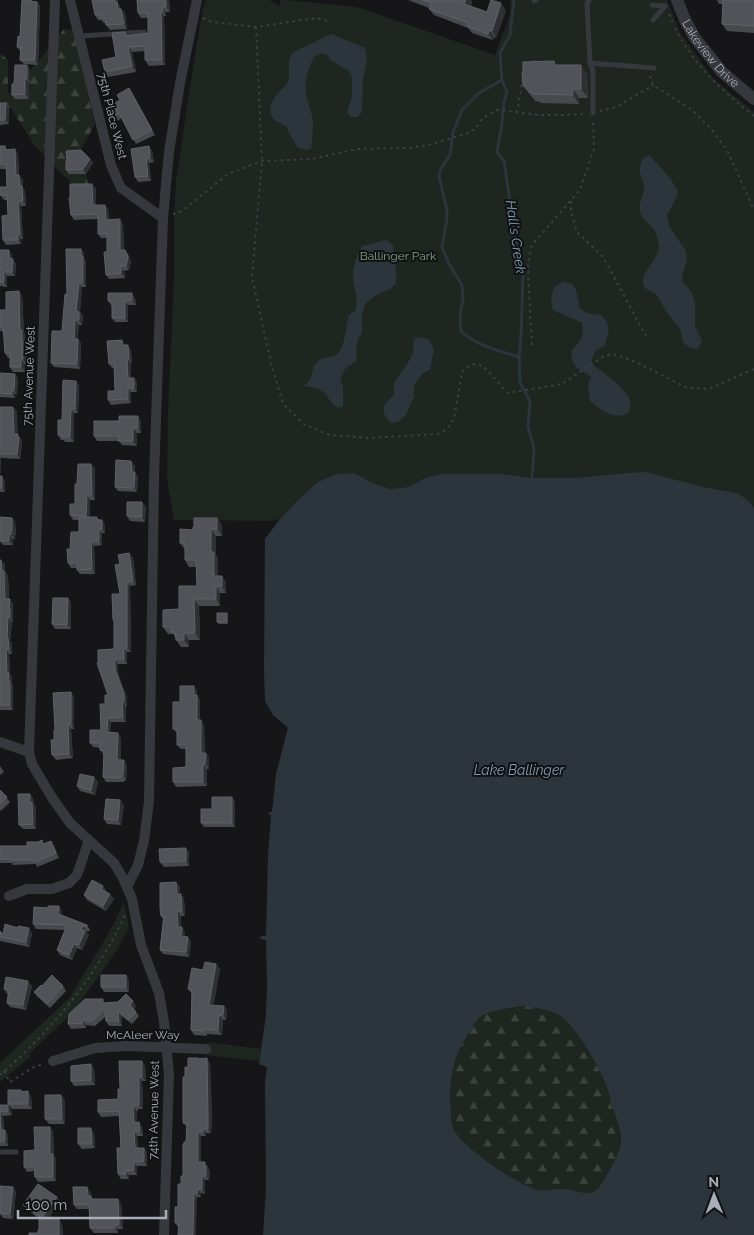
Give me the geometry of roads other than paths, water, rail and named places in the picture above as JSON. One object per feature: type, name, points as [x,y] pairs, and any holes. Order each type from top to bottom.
[{"type":"street","name":"75th Avenue West","points":[[29,752],[55,0]]},
{"type":"street","name":"75th Place West","points":[[70,0],[111,165],[121,188],[163,218]]},
{"type":"street","points":[[127,887],[138,865],[150,801],[154,478],[163,218],[168,152],[197,0]]},
{"type":"street","name":"Lakeview Drive","points":[[677,0],[685,20],[700,45],[722,72],[754,99]]},
{"type":"street","points":[[0,742],[29,752]]},
{"type":"street","name":"74th Avenue West","points":[[29,752],[32,764],[70,823],[114,864],[124,878],[132,899],[141,945],[160,993],[169,1074],[164,1235]]},
{"type":"street","points":[[9,896],[27,889],[52,889],[69,883],[77,875],[89,840]]},
{"type":"street","name":"McAleer Way","points":[[53,1061],[95,1048],[126,1046],[206,1049]]},
{"type":"lane","points":[[588,0],[590,63],[593,71],[593,113]]},
{"type":"lane","points":[[652,5],[665,6],[653,20]]},
{"type":"lane","points":[[79,36],[144,32]]},
{"type":"lane","points":[[590,63],[654,68]]},
{"type":"lane","points":[[0,1152],[16,1152]]},
{"type":"water","points":[[331,34],[365,48],[367,60],[363,78],[362,112],[357,117],[350,117],[347,112],[352,97],[352,77],[349,71],[330,60],[328,55],[322,53],[314,57],[306,80],[306,95],[313,122],[311,149],[298,148],[286,126],[274,120],[270,112],[271,104],[276,95],[287,84],[289,61],[292,53]]},
{"type":"water","points":[[649,155],[669,177],[678,192],[667,215],[669,226],[686,251],[687,260],[682,276],[683,282],[692,293],[695,304],[695,326],[702,341],[698,349],[690,348],[683,342],[680,329],[656,294],[647,289],[643,284],[643,278],[658,252],[659,246],[654,229],[639,210],[644,189],[640,167],[642,160]]},
{"type":"water","points":[[387,240],[393,246],[396,284],[366,303],[362,314],[362,333],[358,339],[356,349],[357,360],[345,369],[340,379],[343,386],[343,406],[338,408],[321,391],[304,386],[310,379],[317,362],[336,355],[341,348],[349,315],[356,310],[357,301],[353,273],[358,253],[362,246]]},
{"type":"water","points":[[564,282],[572,284],[576,290],[580,308],[587,313],[601,315],[607,323],[608,333],[606,341],[604,346],[595,353],[592,364],[614,381],[628,396],[630,401],[629,413],[618,416],[613,415],[603,411],[590,401],[588,384],[591,377],[575,366],[571,351],[582,336],[582,323],[553,310],[552,307],[551,298],[555,286]]},
{"type":"water","points":[[420,337],[429,339],[434,349],[430,370],[423,373],[414,385],[414,397],[405,416],[398,422],[390,423],[385,415],[385,405],[394,395],[394,383],[413,353],[414,339]]},
{"type":"water","name":"Lake Ballinger","points":[[645,472],[703,487],[737,493],[748,500],[754,508],[754,1235],[263,1235],[266,1190],[265,1084],[267,1067],[259,1064],[266,1015],[267,986],[266,940],[260,939],[261,936],[266,936],[271,815],[269,815],[269,812],[272,812],[276,774],[288,728],[273,715],[265,701],[265,539],[280,519],[316,483],[336,474],[355,473],[370,482],[390,489],[408,487],[425,478],[442,474],[503,474],[532,478],[573,478]],"holes":[[[523,1006],[551,1012],[566,1021],[586,1048],[607,1088],[620,1129],[621,1143],[607,1175],[599,1187],[592,1192],[585,1193],[568,1189],[537,1190],[528,1187],[490,1164],[466,1145],[453,1128],[450,1098],[452,1076],[457,1056],[466,1036],[483,1015]]]},
{"type":"waterway","name":"Hall's Creek","points":[[514,0],[510,35],[500,53],[502,80],[507,92],[497,151],[504,161],[515,236],[523,273],[519,357],[520,382],[530,401],[528,427],[534,448],[532,478]]},
{"type":"waterway","points":[[502,80],[479,93],[462,110],[453,132],[450,155],[439,174],[447,210],[442,247],[449,264],[462,285],[461,331],[480,344],[519,357]]},
{"type":"park label","name":"Ballinger Park","points":[[398,256]]}]
